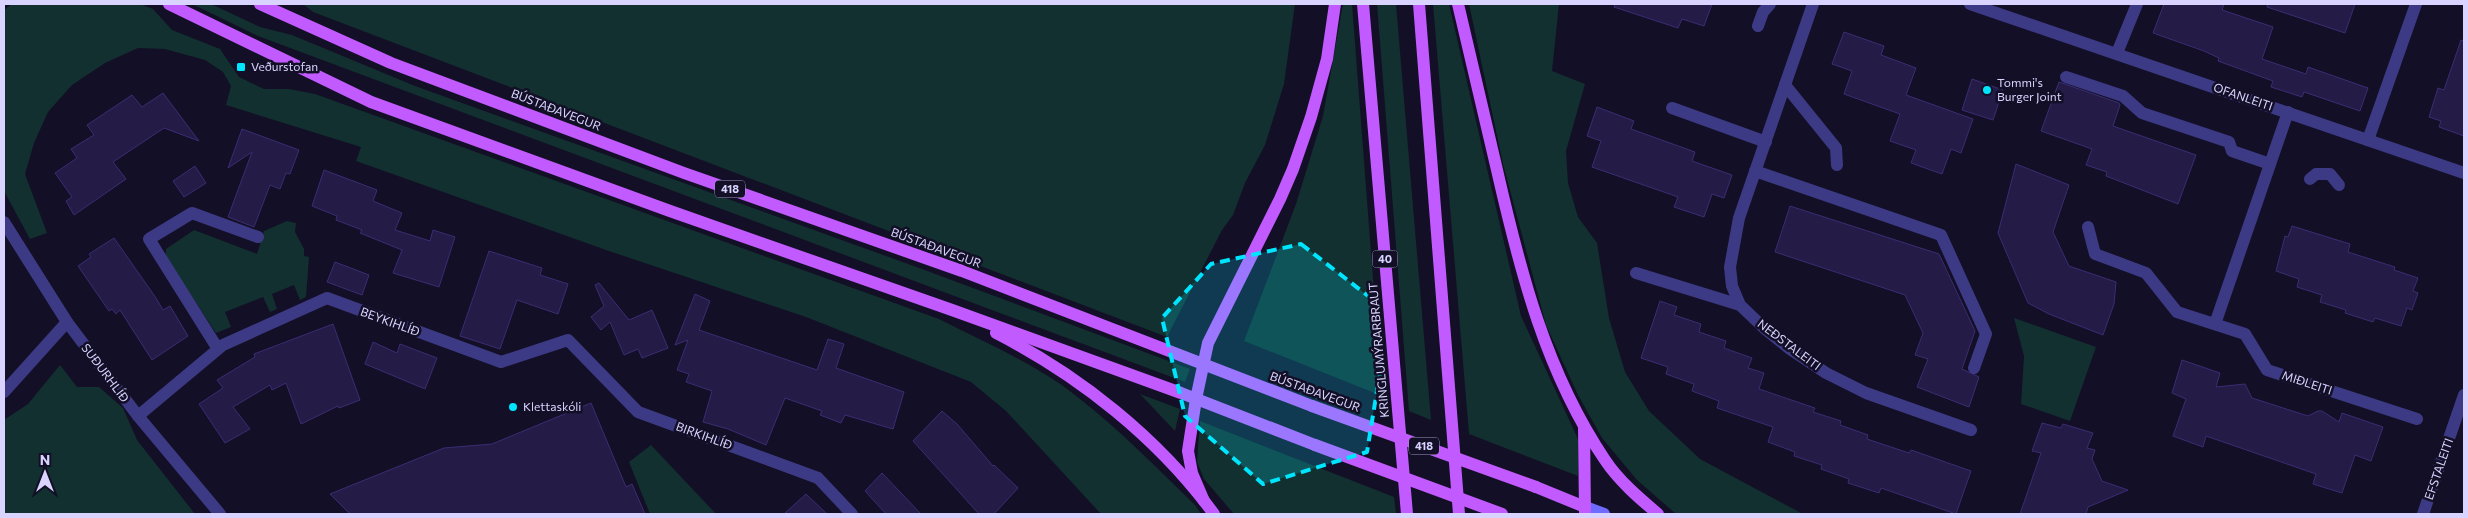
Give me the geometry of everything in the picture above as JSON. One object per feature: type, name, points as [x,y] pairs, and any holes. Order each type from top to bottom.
[{"type":"main road","points":[[169,4],[371,102],[670,212],[952,310],[1196,398],[1315,446],[1502,514]]},
{"type":"main road","name":"BÚSTAÐAVEGUR","points":[[260,4],[400,66],[684,173],[962,271],[1312,406],[1536,487],[1586,510],[1604,514]]},
{"type":"main road","points":[[1204,501],[1192,473],[1188,450],[1196,398],[1208,343],[1280,200],[1293,168],[1311,117],[1327,59],[1335,4]]},
{"type":"main road","name":"KRINGLUMÝRARBRAUT","points":[[1363,4],[1407,514]]},
{"type":"main road","points":[[1419,4],[1459,514]]},
{"type":"main road","points":[[1458,4],[1511,233],[1528,292],[1549,353],[1584,426],[1606,462],[1627,486],[1658,514]]},
{"type":"main road","points":[[952,310],[1030,350],[1124,417],[1204,501],[1214,514]]},
{"type":"main road","points":[[1584,426],[1586,510]]},
{"type":"street","points":[[1758,26],[1763,12],[1770,4]]},
{"type":"street","name":"NEÐSTALEITI","points":[[1813,4],[1739,218],[1730,267],[1732,286],[1740,305],[1790,349],[1826,373],[1866,393],[1971,430]]},
{"type":"street","name":"OFANLEITI","points":[[1970,4],[2464,173]]},
{"type":"street","points":[[2117,53],[2137,4]]},
{"type":"street","points":[[2368,140],[2416,4]]},
{"type":"street","points":[[2066,77],[2123,96],[2142,113],[2229,142],[2232,151],[2270,164]]},
{"type":"street","points":[[1785,85],[1836,148],[1837,164]]},
{"type":"street","points":[[1672,108],[1766,142]]},
{"type":"street","points":[[2215,324],[2288,112]]},
{"type":"street","points":[[1755,171],[1940,236],[1986,334],[1974,368]]},
{"type":"street","points":[[2310,179],[2316,174],[2330,174],[2339,185]]},
{"type":"street","points":[[218,349],[149,240],[192,213],[258,237]]},
{"type":"street","name":"SUÐURHLÍÐ","points":[[4,222],[67,322],[138,416],[220,514]]},
{"type":"street","name":"MIÐLEITI","points":[[2088,227],[2095,254],[2146,273],[2177,312],[2245,334],[2267,370],[2418,419]]},
{"type":"street","points":[[1636,273],[1740,305]]},
{"type":"street","name":"BEYKIHLÍÐ","points":[[138,416],[223,345],[327,298],[500,362],[568,340]]},
{"type":"street","points":[[4,392],[67,322]]},
{"type":"street","name":"BIRKIHLÍÐ","points":[[568,340],[638,412],[818,478],[852,514]]},
{"type":"street","name":"EFSTALEITI","points":[[2424,514],[2464,395]]},
{"type":"highlighted area","points":[[1301,244],[1372,299],[1382,360],[1367,452],[1263,484],[1185,416],[1162,318],[1211,264]]},
{"type":"green space","points":[[12,4],[140,4],[153,9],[172,30],[220,49],[239,77],[264,89],[289,89],[315,94],[939,319],[1026,363],[1059,383],[1136,448],[1195,505],[1201,514],[1101,514],[1006,411],[971,382],[806,317],[606,250],[356,161],[361,147],[226,105],[231,86],[223,72],[205,60],[165,49],[138,48],[105,63],[72,85],[48,112],[34,143],[25,174],[47,233],[30,239],[4,191],[4,10]]},
{"type":"green space","points":[[192,4],[211,4],[260,27],[292,35],[415,86],[922,269],[1190,369],[1185,382],[258,36]]},
{"type":"green space","points":[[303,4],[1295,4],[1284,84],[1265,145],[1245,183],[1233,215],[1222,230],[1167,337],[313,12]]},
{"type":"green space","points":[[1343,4],[1352,4],[1382,396],[1244,341],[1296,204],[1323,116]]},
{"type":"green space","points":[[1377,4],[1396,4],[1431,420],[1409,411]]},
{"type":"green space","points":[[1433,4],[1449,4],[1521,316],[1578,439],[1578,476],[1469,434]]},
{"type":"green space","points":[[1469,4],[1559,4],[1552,71],[1585,84],[1566,151],[1568,183],[1578,217],[1597,243],[1609,318],[1625,372],[1649,411],[1700,459],[1803,514],[1676,514],[1637,480],[1602,438],[1578,395],[1546,325],[1503,164]]},
{"type":"green space","points":[[287,221],[296,223],[295,232],[304,249],[304,256],[309,257],[306,297],[300,300],[294,285],[272,294],[277,309],[270,312],[263,297],[225,312],[231,327],[216,333],[166,257],[166,249],[194,230],[257,254],[264,231]]},
{"type":"green space","points":[[2014,318],[2096,347],[2070,421],[2021,404],[2024,356]]},
{"type":"green space","points":[[60,365],[77,387],[99,387],[123,408],[137,440],[195,514],[4,514],[4,420],[28,404]]},
{"type":"green space","points":[[1140,394],[1180,409],[1175,431]]},
{"type":"green space","points":[[1200,421],[1394,497],[1396,514],[1234,514],[1204,479],[1197,462]]},
{"type":"green space","points":[[651,445],[716,514],[650,514],[629,462]]},
{"type":"building","points":[[1615,4],[1712,4],[1704,26],[1682,19],[1678,28],[1614,7]]},
{"type":"building","points":[[2164,4],[2224,4],[2222,10],[2273,27],[2262,59],[2306,74],[2308,67],[2368,88],[2360,111],[2304,92],[2302,97],[2271,87],[2273,81],[2218,61],[2219,58],[2204,51],[2153,33]]},
{"type":"building","points":[[2268,4],[2355,4],[2345,33],[2267,7]]},
{"type":"building","points":[[1844,32],[1884,46],[1881,55],[1916,68],[1906,95],[1973,119],[1961,153],[1951,149],[1942,174],[1911,163],[1916,150],[1890,141],[1900,114],[1844,94],[1852,71],[1832,64]]},
{"type":"building","points":[[2461,40],[2464,41],[2464,136],[2439,127],[2441,121],[2429,117],[2438,88],[2444,90]]},
{"type":"building","points":[[1972,79],[2003,90],[1993,120],[1962,110]]},
{"type":"building","points":[[2059,82],[2119,103],[2113,126],[2196,155],[2178,204],[2106,176],[2107,172],[2086,165],[2092,149],[2041,131]]},
{"type":"building","points":[[163,93],[199,141],[164,128],[113,162],[126,179],[74,215],[66,201],[72,197],[55,173],[77,158],[71,149],[94,135],[87,125],[132,95],[142,107]]},
{"type":"building","points":[[1597,107],[1634,121],[1631,129],[1695,152],[1692,161],[1732,175],[1724,198],[1712,194],[1704,217],[1674,207],[1678,197],[1592,167],[1601,141],[1587,136]]},
{"type":"building","points":[[242,129],[299,150],[290,174],[286,173],[280,189],[270,185],[254,227],[228,217],[252,152],[228,168]]},
{"type":"building","points":[[2016,164],[2069,185],[2053,232],[2069,266],[2116,282],[2114,304],[2103,335],[2049,314],[2028,303],[1998,233]]},
{"type":"building","points":[[195,166],[206,183],[184,197],[173,181]]},
{"type":"building","points":[[324,170],[377,190],[373,201],[402,213],[395,230],[430,241],[433,230],[455,237],[439,287],[393,273],[402,250],[360,233],[362,230],[336,220],[337,216],[312,206]]},
{"type":"building","points":[[1790,206],[1939,254],[1975,331],[1962,369],[1979,377],[1969,407],[1917,387],[1928,359],[1915,355],[1923,333],[1905,295],[1775,252]]},
{"type":"building","points":[[2292,226],[2350,244],[2348,252],[2395,267],[2394,270],[2418,278],[2413,291],[2418,293],[2412,310],[2407,308],[2401,326],[2375,318],[2373,322],[2345,313],[2346,310],[2320,302],[2322,295],[2297,287],[2299,279],[2276,271],[2285,236],[2288,237]]},
{"type":"building","points":[[114,238],[163,310],[170,306],[188,336],[152,360],[120,310],[116,314],[112,309],[109,311],[78,266],[91,257],[89,254]]},
{"type":"building","points":[[489,251],[542,268],[540,275],[568,284],[558,314],[517,300],[500,349],[460,336]]},
{"type":"building","points":[[335,262],[369,275],[362,295],[327,282]]},
{"type":"building","points":[[599,283],[629,320],[652,310],[668,348],[642,358],[638,349],[624,355],[610,322],[601,330],[591,317],[604,306],[595,285]]},
{"type":"building","points":[[695,294],[710,301],[699,330],[817,370],[828,339],[844,344],[836,368],[904,392],[893,429],[845,415],[841,423],[820,415],[822,411],[785,398],[766,445],[728,429],[703,422],[712,391],[686,382],[689,374],[677,370],[688,340],[675,345]]},
{"type":"building","points":[[1660,301],[1677,307],[1674,315],[1701,324],[1699,332],[1726,341],[1724,348],[1752,358],[1748,368],[1764,373],[1759,389],[1815,408],[1813,412],[1841,421],[1840,425],[1868,435],[1867,439],[1909,453],[1911,450],[1971,471],[1956,514],[1881,488],[1879,493],[1848,483],[1849,479],[1821,469],[1822,465],[1794,456],[1795,452],[1768,442],[1773,427],[1717,408],[1719,401],[1692,391],[1694,384],[1666,374],[1668,367],[1641,358]]},
{"type":"building","points":[[333,324],[360,400],[339,408],[338,406],[301,424],[286,383],[272,390],[270,385],[233,407],[250,429],[225,443],[199,404],[223,388],[217,380],[255,357],[254,354]]},
{"type":"building","points":[[373,342],[397,353],[400,344],[437,358],[425,389],[365,364]]},
{"type":"building","points":[[2182,360],[2220,373],[2216,387],[2245,384],[2252,398],[2308,416],[2322,411],[2339,422],[2342,413],[2383,427],[2371,461],[2355,455],[2342,493],[2313,484],[2316,474],[2206,436],[2203,447],[2173,436],[2186,399],[2172,393]]},
{"type":"building","points":[[591,403],[626,487],[632,484],[645,514],[350,514],[330,494],[444,448],[492,444]]},
{"type":"building","points":[[942,411],[957,424],[993,466],[1018,488],[994,514],[979,514],[913,441]]},
{"type":"building","points":[[2042,423],[2061,428],[2063,424],[2093,433],[2087,448],[2095,450],[2092,459],[2102,481],[2128,490],[2088,507],[2086,514],[2020,514],[2041,453],[2032,451]]},
{"type":"building","points":[[882,473],[921,514],[886,514],[865,491]]},
{"type":"building","points":[[806,494],[827,514],[784,514]]},
{"type":"place","name":"Veðurstofan","points":[[241,67]]},
{"type":"place","name":"Tommi's Burger Joint","points":[[1987,90]]},
{"type":"place","name":"Klettaskóli","points":[[513,407]]}]
